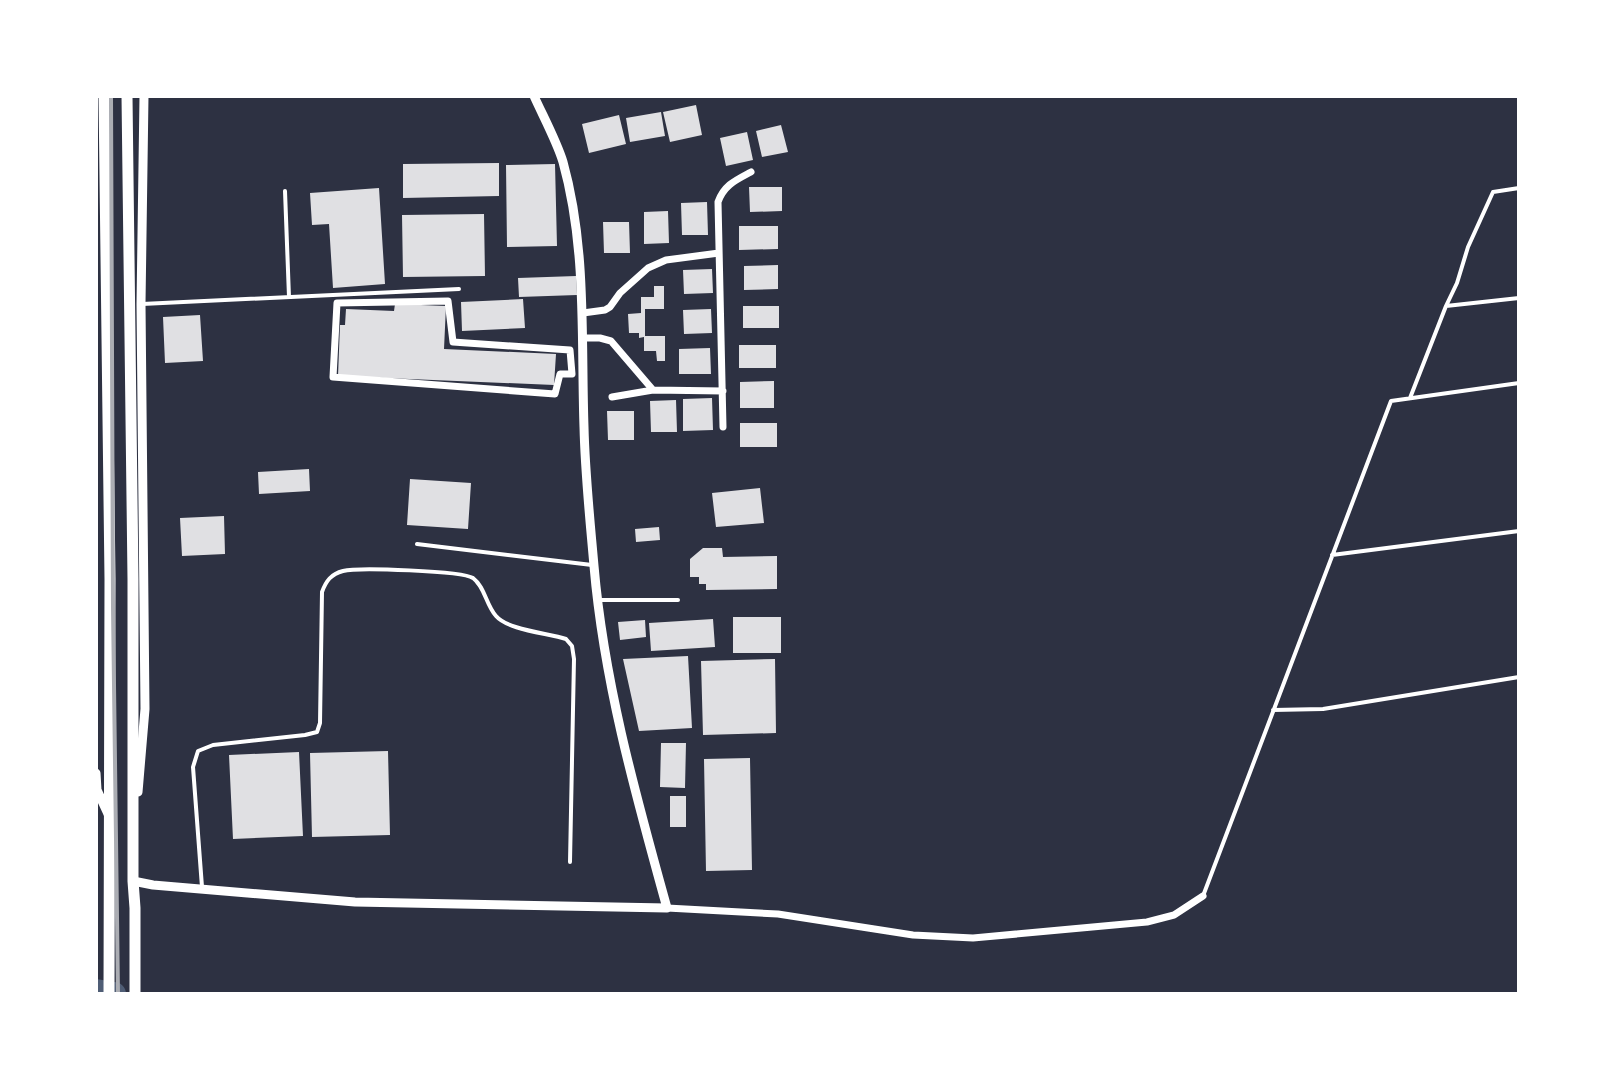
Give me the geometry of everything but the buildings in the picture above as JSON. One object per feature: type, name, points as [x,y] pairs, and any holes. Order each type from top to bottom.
[{"type":"main road","points":[[104,96],[110,579],[109,994]]},
{"type":"main road","points":[[127,96],[135,994]]},
{"type":"street","points":[[133,850],[145,709],[141,304],[144,96]]},
{"type":"street","points":[[534,96],[562,159],[578,249],[583,313],[584,429],[594,565],[605,650],[627,759],[667,908]]},
{"type":"street","points":[[723,427],[718,202],[731,183],[751,172]]},
{"type":"street","points":[[583,313],[610,307],[620,293],[648,268],[666,260],[719,253]]},
{"type":"street","points":[[448,301],[453,342],[570,350],[570,357],[572,374],[560,374],[555,394],[333,377],[337,303],[448,301]]},
{"type":"street","points":[[583,338],[611,341],[653,390]]},
{"type":"street","points":[[570,357],[583,357]]},
{"type":"street","points":[[612,397],[653,390],[723,391]]},
{"type":"street","points":[[96,773],[97,790],[109,816]]},
{"type":"street","points":[[133,881],[355,902],[667,908],[778,914],[913,935],[973,938],[1147,922],[1174,915],[1203,896]]},
{"type":"lane","points":[[1410,398],[1457,283],[1468,247],[1493,192],[1519,188]]},
{"type":"lane","points":[[285,191],[289,297]]},
{"type":"lane","points":[[141,304],[459,289]]},
{"type":"lane","points":[[1446,306],[1519,298]]},
{"type":"lane","points":[[1203,896],[1391,401],[1519,383]]},
{"type":"lane","points":[[1332,555],[1519,531]]},
{"type":"lane","points":[[417,544],[594,565]]},
{"type":"lane","points":[[203,889],[193,767],[198,751],[213,745],[317,732],[320,723],[322,592],[326,580],[340,571],[361,568],[473,578],[496,617],[511,626],[566,639],[572,646],[570,862]]},
{"type":"lane","points":[[598,600],[678,600]]},
{"type":"lane","points":[[1273,710],[1323,709],[1519,677]]},
{"type":"waterway","points":[[96,991],[114,994]]},
{"type":"railway","points":[[111,96],[118,994]]}]
